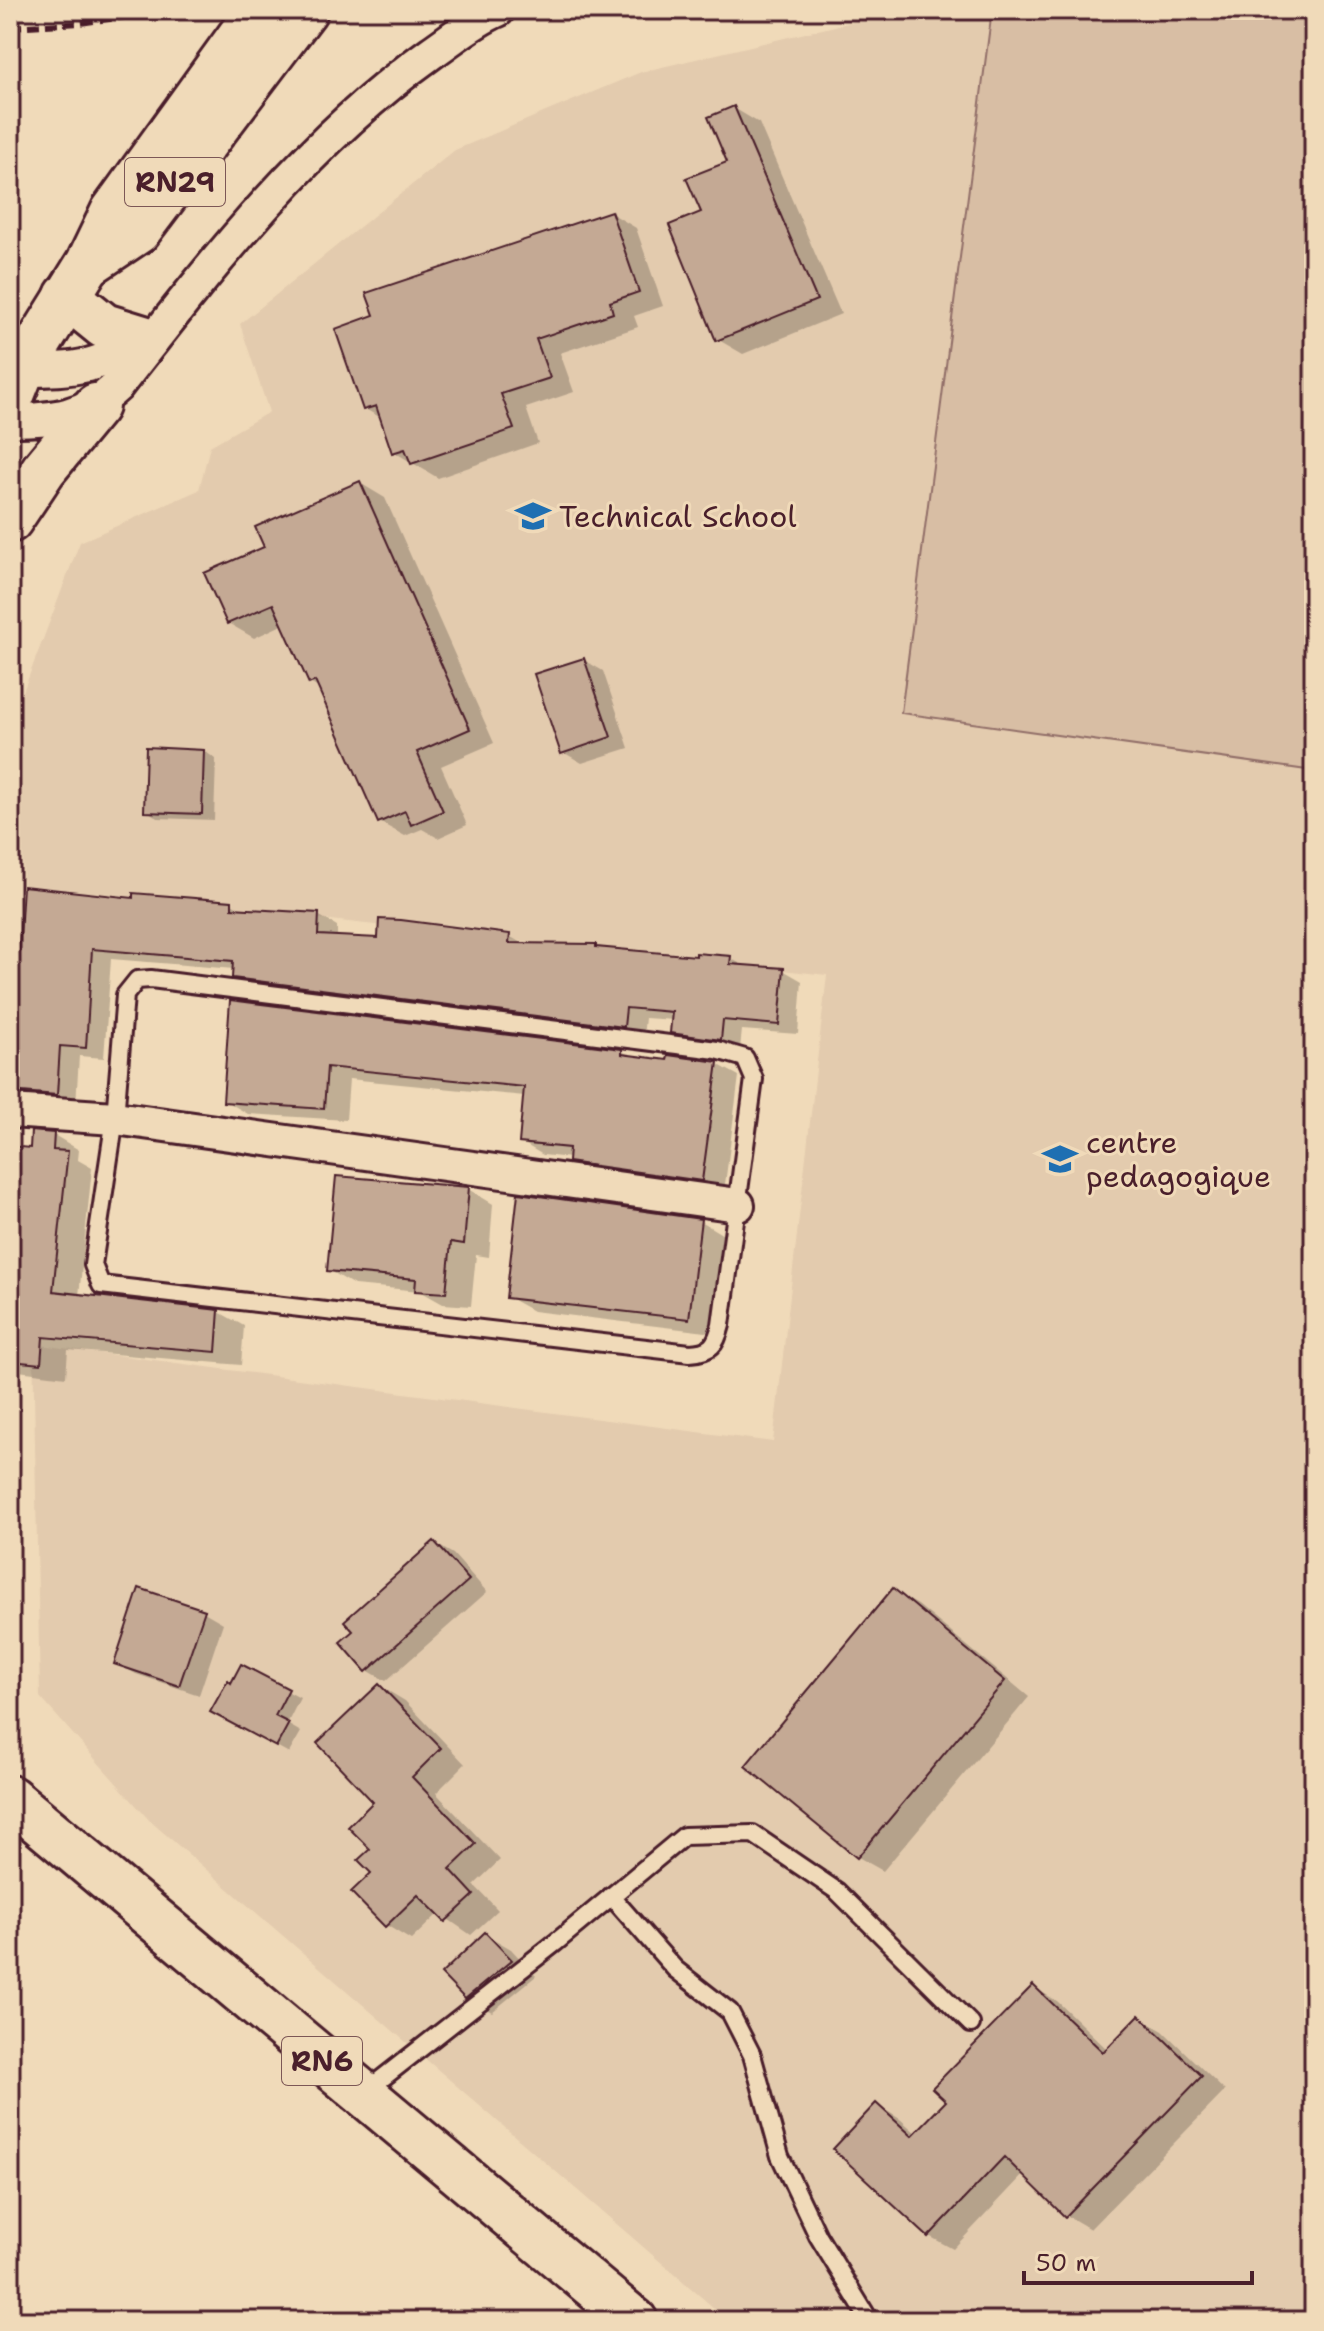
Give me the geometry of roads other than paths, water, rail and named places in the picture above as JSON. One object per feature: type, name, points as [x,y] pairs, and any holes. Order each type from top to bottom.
[{"type":"main road","name":"RN29","points":[[234,75],[259,10]]},
{"type":"main road","name":"RN29","points":[[16,385],[78,280],[113,212],[234,75],[305,10]]},
{"type":"main road","points":[[78,280],[104,326],[156,330]]},
{"type":"main road","points":[[10,520],[44,469],[96,406]]},
{"type":"main road","name":"RN6","points":[[10,1798],[634,2321]]},
{"type":"street","points":[[10,420],[40,420],[96,406],[117,386],[156,330],[262,207],[333,136],[403,73],[498,10]]},
{"type":"street","points":[[16,385],[95,366],[118,356],[156,330]]},
{"type":"street","points":[[10,1111],[115,1118],[738,1205]]},
{"type":"lane","points":[[137,980],[717,1050],[745,1058],[754,1079],[738,1205],[721,1325],[714,1347],[705,1352],[109,1288],[96,1280],[93,1265],[115,1118],[125,995],[137,980]]},
{"type":"lane","points":[[361,2094],[684,1836],[753,1834],[837,1891],[971,2024]]},
{"type":"lane","points":[[611,1896],[675,1969],[730,2012],[752,2055],[780,2156],[818,2236],[870,2321]]},
{"type":"railway","points":[[10,27],[80,23],[176,10]]},
{"type":"place","name":"Technical School","points":[[533,516]]},
{"type":"place","name":"centre pedagogique","points":[[1060,1159]]}]
